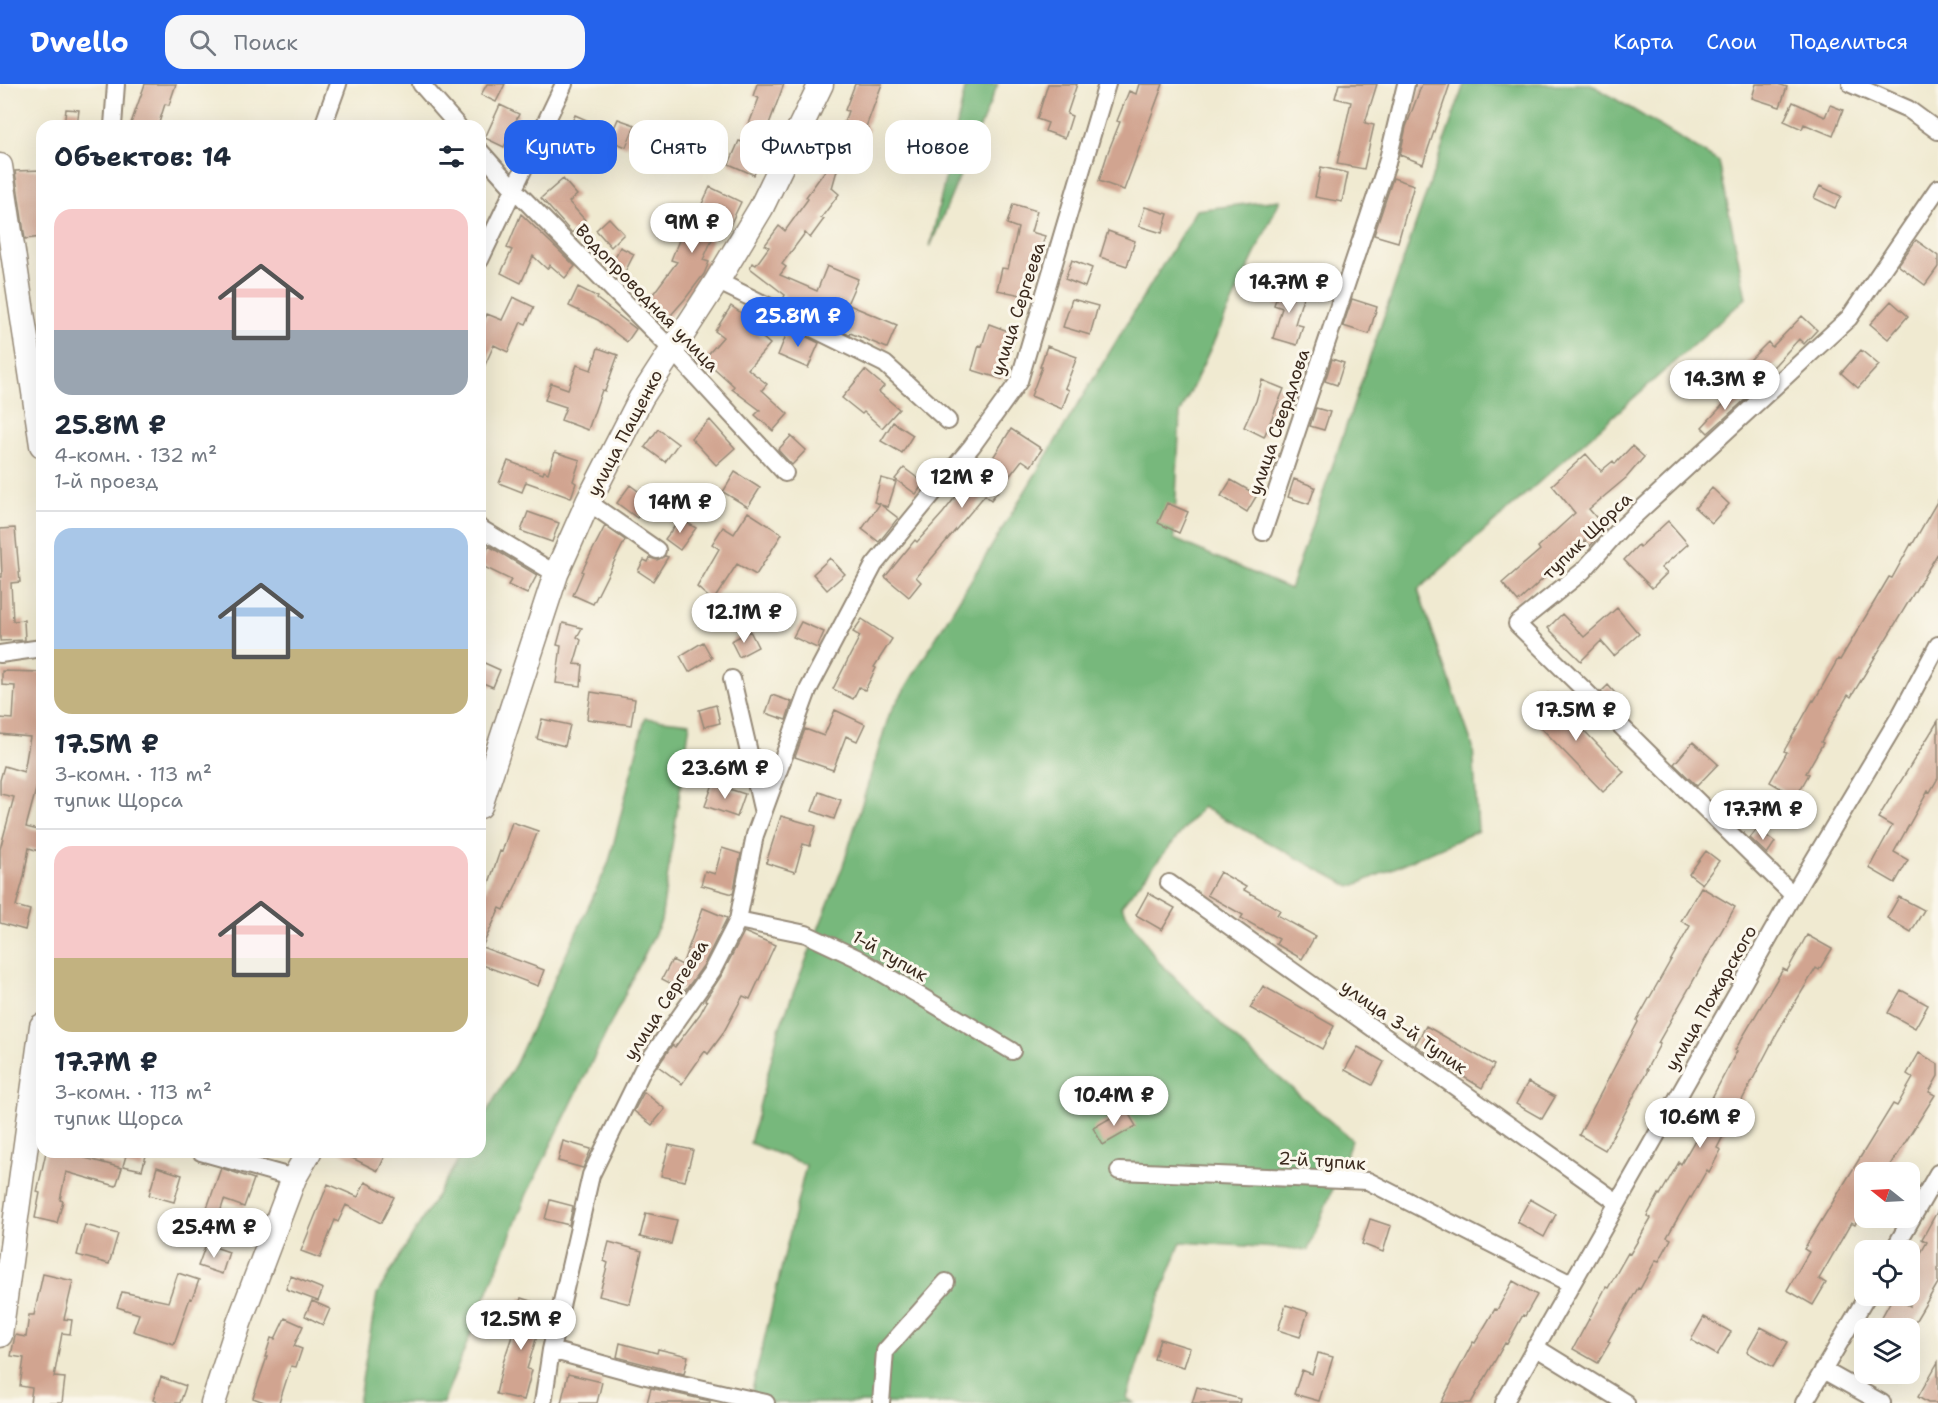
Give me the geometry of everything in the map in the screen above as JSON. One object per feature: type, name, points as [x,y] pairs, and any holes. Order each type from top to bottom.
[{"type":"street","points":[[113,120],[116,84]]},
{"type":"street","points":[[325,120],[338,84]]},
{"type":"street","points":[[421,84],[453,120]]},
{"type":"street","points":[[486,247],[564,84]]},
{"type":"street","name":"улица Пащенко","points":[[486,788],[556,574],[614,447],[671,349],[717,281],[761,208],[821,84]]},
{"type":"street","name":"улица Сергеева","points":[[543,1403],[551,1350],[591,1175],[643,1069],[712,971],[738,920],[755,835],[808,690],[874,565],[972,446],[1019,381],[1107,84]]},
{"type":"street","name":"улица Свердлова","points":[[1263,532],[1387,163],[1406,84]]},
{"type":"street","points":[[1851,84],[1908,109],[1938,130]]},
{"type":"street","name":"Водопроводная улица","points":[[486,157],[513,188],[671,349],[785,473]]},
{"type":"street","points":[[0,166],[36,385]]},
{"type":"street","name":"тупик Щорса","points":[[1793,895],[1517,624],[1583,571],[1620,529],[1849,318],[1938,188]]},
{"type":"street","points":[[717,281],[885,364],[948,422]]},
{"type":"street","points":[[588,502],[657,550]]},
{"type":"street","points":[[486,532],[556,574]]},
{"type":"street","name":"улица Пожарского","points":[[1504,1403],[1793,895],[1901,714],[1938,645]]},
{"type":"street","points":[[0,654],[36,649]]},
{"type":"street","points":[[732,679],[763,814]]},
{"type":"street","name":"улица 3-й Тупик","points":[[1169,883],[1617,1202]]},
{"type":"street","name":"1-й тупик","points":[[738,920],[806,934],[857,958],[1012,1051]]},
{"type":"street","points":[[0,1335],[36,1070]]},
{"type":"street","points":[[222,1158],[294,1178]]},
{"type":"street","points":[[213,1403],[239,1323],[294,1178],[306,1158]]},
{"type":"street","name":"2-й тупик","points":[[1119,1171],[1368,1181],[1571,1284]]},
{"type":"street","points":[[1899,1240],[1938,1173]]},
{"type":"street","points":[[881,1403],[885,1351],[946,1282]]},
{"type":"street","points":[[1803,1403],[1861,1306]]},
{"type":"street","points":[[1535,1347],[1626,1403]]},
{"type":"street","points":[[551,1350],[646,1376],[766,1403]]},
{"type":"street","points":[[1823,1370],[1882,1403]]},
{"type":"green space","points":[[966,84],[998,84],[983,120],[958,120]]},
{"type":"green space","points":[[1464,84],[1591,84],[1719,162],[1746,298],[1418,590],[1473,747],[1478,831],[1351,887],[1202,807],[1121,906],[1158,961],[1246,1049],[1352,1140],[1308,1250],[1181,1242],[1155,1310],[1127,1398],[1134,1403],[749,1403],[806,1165],[750,1143],[779,1029],[843,866],[889,715],[1196,210],[1280,200],[1180,414],[1174,539],[1290,589]]},
{"type":"green space","points":[[946,174],[960,174],[930,247]]},
{"type":"green space","points":[[645,718],[690,723],[661,921],[527,1194],[443,1403],[358,1403],[377,1294],[459,1158],[486,1158],[486,1113],[515,1065],[609,862]]},
{"type":"building","points":[[145,84],[176,84],[169,105],[165,104],[160,120],[132,120]]},
{"type":"building","points":[[487,84],[505,84],[496,102],[481,95]]},
{"type":"building","points":[[757,84],[784,84],[770,120],[750,120],[759,98],[753,96]]},
{"type":"building","points":[[855,84],[882,84],[869,120],[845,120],[848,111],[845,110]]},
{"type":"building","points":[[1048,84],[1077,84],[1067,114],[1072,116],[1065,138],[1045,131],[1048,123],[1037,119]]},
{"type":"building","points":[[1139,84],[1163,84],[1124,190],[1099,181],[1120,122],[1117,121],[1129,91],[1136,94]]},
{"type":"building","points":[[1339,84],[1377,84],[1365,123],[1374,125],[1364,169],[1337,164],[1351,102],[1335,98]]},
{"type":"building","points":[[1422,84],[1450,84],[1423,164],[1400,155],[1406,127]]},
{"type":"building","points":[[1756,84],[1778,84],[1787,87],[1780,107],[1752,98]]},
{"type":"building","points":[[1793,102],[1825,117],[1830,105],[1843,110],[1833,136],[1804,124],[1802,129],[1784,121]]},
{"type":"building","points":[[500,105],[519,114],[516,120],[504,120],[504,147],[486,138]]},
{"type":"building","points":[[66,109],[79,110],[78,120],[65,120]]},
{"type":"building","points":[[575,115],[586,120],[573,120]]},
{"type":"building","points":[[618,119],[629,123],[629,140],[626,147],[617,143]]},
{"type":"building","points":[[740,141],[740,169],[729,164]]},
{"type":"building","points":[[1321,167],[1348,173],[1342,202],[1315,197]]},
{"type":"building","points":[[36,170],[36,238],[25,239],[15,171]]},
{"type":"building","points":[[823,174],[836,174],[832,188],[839,194],[821,218],[824,219],[810,238],[805,233],[782,264],[786,267],[780,275],[817,291],[827,266],[858,279],[847,304],[897,325],[887,348],[850,333],[849,335],[782,302],[785,295],[750,268],[752,263],[756,265],[769,247],[765,245],[779,226],[785,231],[808,199],[806,197]]},
{"type":"building","points":[[1393,178],[1414,185],[1398,242],[1374,235]]},
{"type":"building","points":[[563,179],[577,195],[569,202],[585,220],[572,233],[541,198]]},
{"type":"building","points":[[1820,186],[1841,196],[1835,208],[1814,198]]},
{"type":"building","points":[[710,187],[741,202],[730,225],[720,221],[703,260],[709,262],[704,274],[664,323],[645,305],[645,300],[651,293],[653,294],[677,262],[671,260],[686,223],[692,225]]},
{"type":"building","points":[[1013,204],[1037,211],[1031,232],[1045,236],[1040,254],[1036,253],[1026,296],[997,290],[1002,268],[1008,269],[1018,228],[1007,224]]},
{"type":"building","points":[[1145,207],[1168,214],[1162,233],[1139,226]]},
{"type":"building","points":[[521,214],[575,266],[565,278],[550,265],[547,269],[533,256],[521,283],[501,273],[512,250],[507,248]]},
{"type":"building","points":[[609,218],[624,234],[611,247],[596,230]]},
{"type":"building","points":[[1108,231],[1135,241],[1127,266],[1100,257]]},
{"type":"building","points":[[1916,240],[1938,256],[1938,267],[1925,285],[1898,265]]},
{"type":"building","points":[[620,247],[634,254],[620,282],[609,270]]},
{"type":"building","points":[[1072,260],[1092,268],[1085,287],[1065,279]]},
{"type":"building","points":[[1281,283],[1305,291],[1295,324],[1303,326],[1297,345],[1273,338],[1282,308],[1274,305]]},
{"type":"building","points":[[578,287],[598,297],[597,299],[636,329],[627,342],[598,320],[569,306]]},
{"type":"building","points":[[513,297],[534,307],[526,324],[521,322],[508,352],[494,345],[486,363],[486,316],[487,314],[502,320]]},
{"type":"building","points":[[1072,299],[1098,306],[1090,335],[1063,327]]},
{"type":"building","points":[[1352,299],[1377,307],[1369,334],[1343,326]]},
{"type":"building","points":[[1891,301],[1908,316],[1888,339],[1870,324]]},
{"type":"building","points":[[731,306],[747,317],[744,322],[770,344],[748,369],[767,384],[762,390],[788,414],[773,431],[755,415],[760,410],[732,389],[734,386],[704,359],[723,337],[715,331]]},
{"type":"building","points":[[1802,316],[1817,330],[1804,344],[1799,339],[1763,378],[1747,363],[1768,342],[1772,347]]},
{"type":"building","points":[[989,324],[1016,334],[1002,379],[972,370],[979,345],[982,346]]},
{"type":"building","points":[[789,328],[819,343],[808,368],[778,355]]},
{"type":"building","points":[[1047,346],[1077,357],[1065,388],[1069,390],[1062,409],[1031,396]]},
{"type":"building","points":[[598,348],[618,355],[605,391],[602,390],[588,430],[561,420],[566,407],[545,400],[551,383],[568,389],[577,365],[591,370]]},
{"type":"building","points":[[1861,350],[1879,365],[1858,388],[1841,373]]},
{"type":"building","points":[[1332,359],[1344,363],[1337,385],[1325,381]]},
{"type":"building","points":[[865,370],[884,386],[879,392],[899,409],[882,428],[864,412],[862,414],[842,398]]},
{"type":"building","points":[[1262,380],[1284,389],[1264,437],[1244,427],[1256,401]]},
{"type":"building","points":[[1737,390],[1747,398],[1708,433],[1702,427]]},
{"type":"building","points":[[1316,408],[1330,412],[1324,430],[1310,426]]},
{"type":"building","points":[[710,420],[735,448],[716,465],[691,438]]},
{"type":"building","points":[[893,422],[913,435],[902,453],[881,441]]},
{"type":"building","points":[[658,429],[678,444],[665,462],[645,447]]},
{"type":"building","points":[[1011,429],[1042,449],[1031,466],[1022,460],[991,500],[985,495],[916,577],[921,582],[909,597],[885,577],[915,540],[917,542],[943,513],[984,460],[989,464]]},
{"type":"building","points":[[791,436],[806,450],[792,465],[778,450]]},
{"type":"building","points":[[1632,446],[1644,457],[1626,478],[1589,509],[1606,529],[1590,546],[1585,540],[1518,602],[1502,583],[1540,550],[1538,547],[1575,513],[1552,485],[1586,454],[1601,471],[1613,461],[1615,464]]},
{"type":"building","points":[[555,452],[580,460],[573,481],[576,483],[571,498],[526,482],[522,492],[499,483],[508,461],[543,474],[544,471],[548,473]]},
{"type":"building","points":[[904,468],[924,483],[916,494],[895,479]]},
{"type":"building","points":[[735,472],[760,488],[748,507],[723,492]]},
{"type":"building","points":[[881,478],[896,482],[888,507],[881,505],[898,518],[879,542],[862,529],[880,504],[874,502]]},
{"type":"building","points":[[1294,479],[1315,487],[1309,504],[1288,497]]},
{"type":"building","points":[[1231,480],[1257,495],[1247,512],[1221,496]]},
{"type":"building","points":[[630,485],[650,500],[637,518],[617,503]]},
{"type":"building","points":[[1712,488],[1729,504],[1712,523],[1695,508]]},
{"type":"building","points":[[1938,500],[1938,553],[1851,697],[1848,695],[1821,742],[1823,743],[1806,773],[1809,774],[1796,797],[1770,782],[1787,752],[1784,751],[1838,659],[1840,660],[1889,577],[1892,578]]},
{"type":"building","points":[[1167,503],[1188,512],[1179,533],[1158,523]]},
{"type":"building","points":[[528,512],[559,523],[552,542],[521,531]]},
{"type":"building","points":[[748,512],[782,534],[756,575],[737,564],[713,601],[697,587],[719,549],[712,544],[723,527],[734,534]]},
{"type":"building","points":[[680,519],[696,528],[680,550],[665,539]]},
{"type":"building","points":[[1668,521],[1688,544],[1661,568],[1667,573],[1652,588],[1624,560],[1638,545],[1640,547]]},
{"type":"building","points":[[605,526],[625,540],[593,604],[573,595],[582,571]]},
{"type":"building","points":[[15,528],[20,582],[11,583],[13,621],[24,620],[25,640],[0,641],[0,577],[2,577],[0,529]]},
{"type":"building","points":[[489,546],[537,575],[527,594],[508,585],[511,580],[486,568],[486,552]]},
{"type":"building","points":[[668,557],[653,581],[638,571],[644,560],[648,562],[650,558],[657,560]]},
{"type":"building","points":[[830,558],[845,574],[827,590],[813,574]]},
{"type":"building","points":[[1617,608],[1639,634],[1614,656],[1601,641],[1581,661],[1548,628],[1562,614],[1584,637]]},
{"type":"building","points":[[862,619],[892,639],[874,667],[876,668],[865,690],[859,687],[853,699],[833,689],[860,636],[853,632]]},
{"type":"building","points":[[801,622],[824,632],[817,648],[793,637]]},
{"type":"building","points":[[563,623],[582,628],[577,637],[581,640],[574,664],[583,665],[581,686],[556,683],[561,646],[557,645]]},
{"type":"building","points":[[750,631],[758,647],[739,657],[731,641]]},
{"type":"building","points":[[703,642],[712,658],[689,672],[680,656]]},
{"type":"building","points":[[486,664],[500,670],[493,687],[486,684]]},
{"type":"building","points":[[2,671],[36,672],[36,790],[26,827],[36,830],[36,850],[29,848],[16,906],[30,910],[25,930],[0,923],[0,849],[14,797],[0,794],[0,780],[4,766],[24,772],[30,737],[0,734],[0,718],[13,719],[15,686],[2,685]]},
{"type":"building","points":[[1608,685],[1621,700],[1615,706],[1601,692]]},
{"type":"building","points":[[591,692],[635,699],[631,725],[587,719]]},
{"type":"building","points":[[1548,693],[1624,772],[1603,792],[1527,713]]},
{"type":"building","points":[[772,695],[792,702],[786,720],[766,713]]},
{"type":"building","points":[[716,705],[720,723],[704,727],[699,710]]},
{"type":"building","points":[[835,710],[865,724],[857,741],[846,736],[833,770],[795,757],[805,729],[824,736]]},
{"type":"building","points":[[542,719],[570,725],[565,746],[537,739]]},
{"type":"building","points":[[1938,721],[1938,778],[1930,792],[1928,791],[1894,852],[1908,860],[1895,883],[1869,868],[1892,826],[1878,818]]},
{"type":"building","points":[[1693,742],[1718,764],[1697,786],[1674,764]]},
{"type":"building","points":[[713,784],[745,794],[737,817],[705,806]]},
{"type":"building","points":[[819,792],[841,800],[834,819],[812,811]]},
{"type":"building","points":[[781,816],[816,826],[810,846],[803,844],[795,872],[766,863]]},
{"type":"building","points":[[512,822],[538,831],[504,910],[500,908],[486,938],[486,889],[500,851],[502,852]]},
{"type":"building","points":[[1757,829],[1775,842],[1767,854],[1750,838]]},
{"type":"building","points":[[722,848],[741,854],[733,894],[701,885],[705,871],[715,874]]},
{"type":"building","points":[[1706,851],[1719,861],[1702,884],[1689,874]]},
{"type":"building","points":[[1220,872],[1246,887],[1244,890],[1280,910],[1277,915],[1315,936],[1302,959],[1276,944],[1279,939],[1241,918],[1243,915],[1207,895]]},
{"type":"building","points":[[1701,887],[1735,907],[1658,1043],[1660,1044],[1646,1070],[1648,1070],[1605,1150],[1579,1135],[1637,1020],[1690,926],[1681,921]]},
{"type":"building","points":[[1148,893],[1175,908],[1162,930],[1136,915]]},
{"type":"building","points":[[1899,897],[1924,910],[1911,932],[1887,918]]},
{"type":"building","points":[[703,908],[727,918],[703,966],[685,991],[662,979],[672,960],[682,965]]},
{"type":"building","points":[[744,932],[775,945],[750,999],[743,996],[722,1035],[708,1054],[705,1051],[682,1084],[658,1066],[672,1045],[675,1047],[700,1014],[707,1001],[705,1000],[721,976]]},
{"type":"building","points":[[1807,935],[1832,949],[1819,970],[1816,968],[1778,1031],[1717,1148],[1721,1150],[1709,1172],[1707,1170],[1690,1197],[1667,1237],[1671,1239],[1659,1261],[1656,1260],[1640,1289],[1638,1288],[1598,1363],[1573,1349],[1606,1287],[1608,1288],[1651,1218],[1647,1216],[1659,1194],[1679,1162],[1681,1164],[1705,1123],[1700,1120],[1737,1051],[1735,1050],[1783,969],[1787,971]]},
{"type":"building","points":[[486,948],[544,970],[538,986],[486,966]]},
{"type":"building","points":[[1263,986],[1334,1026],[1322,1049],[1250,1008]]},
{"type":"building","points":[[1901,990],[1928,1005],[1915,1028],[1888,1013]]},
{"type":"building","points":[[1426,1026],[1494,1065],[1482,1088],[1415,1045]]},
{"type":"building","points":[[1358,1047],[1384,1062],[1372,1085],[1345,1070]]},
{"type":"building","points":[[1919,1053],[1938,1064],[1938,1076],[1929,1092],[1935,1095],[1893,1162],[1857,1162],[1893,1104],[1897,1106],[1913,1078],[1907,1074]]},
{"type":"building","points":[[1528,1082],[1555,1097],[1542,1119],[1516,1104]]},
{"type":"building","points":[[644,1092],[665,1109],[652,1125],[634,1111]]},
{"type":"building","points":[[1126,1109],[1136,1126],[1103,1145],[1093,1128]]},
{"type":"building","points":[[563,1141],[591,1149],[583,1168],[558,1161]]},
{"type":"building","points":[[669,1145],[693,1150],[685,1181],[661,1176]]},
{"type":"building","points":[[45,1158],[85,1158],[122,1168],[116,1186],[66,1172],[60,1200],[63,1201],[57,1223],[35,1218],[40,1193],[37,1192]]},
{"type":"building","points":[[125,1158],[145,1158],[142,1170],[123,1166]]},
{"type":"building","points":[[352,1158],[384,1158],[378,1171]]},
{"type":"building","points":[[157,1167],[182,1175],[174,1202],[149,1195]]},
{"type":"building","points":[[221,1168],[254,1179],[244,1207],[224,1200],[212,1238],[189,1230],[196,1208],[206,1211]]},
{"type":"building","points":[[1854,1168],[1854,1224],[1851,1223],[1819,1279],[1826,1283],[1813,1305],[1787,1290],[1809,1252],[1804,1249]]},
{"type":"building","points":[[365,1182],[394,1197],[381,1223],[346,1205],[338,1222],[335,1220],[320,1258],[301,1251],[328,1184],[358,1197]]},
{"type":"building","points":[[1530,1199],[1556,1214],[1544,1237],[1517,1222]]},
{"type":"building","points":[[550,1200],[573,1206],[569,1225],[545,1219]]},
{"type":"building","points":[[1938,1210],[1938,1283],[1917,1318],[1881,1318],[1888,1306],[1920,1306],[1920,1254],[1927,1242],[1922,1239]]},
{"type":"building","points":[[646,1213],[677,1220],[671,1244],[640,1237]]},
{"type":"building","points":[[1370,1219],[1391,1226],[1383,1252],[1362,1244]]},
{"type":"building","points":[[85,1225],[118,1234],[109,1264],[77,1255]]},
{"type":"building","points":[[609,1242],[642,1251],[630,1304],[599,1296],[608,1263],[604,1261]]},
{"type":"building","points":[[206,1244],[229,1252],[222,1274],[198,1266]]},
{"type":"building","points":[[178,1273],[199,1280],[192,1299],[190,1298],[174,1344],[133,1331],[139,1314],[117,1307],[122,1292],[168,1302]]},
{"type":"building","points":[[43,1274],[73,1281],[64,1319],[72,1320],[70,1334],[62,1333],[54,1377],[65,1378],[62,1403],[30,1403],[32,1388],[20,1386],[24,1358],[11,1356],[15,1335],[26,1337],[29,1315],[34,1315]]},
{"type":"building","points":[[291,1276],[323,1289],[318,1301],[286,1289]]},
{"type":"building","points":[[1513,1281],[1537,1295],[1525,1316],[1523,1315],[1507,1344],[1505,1343],[1471,1403],[1441,1403],[1473,1342],[1475,1343],[1495,1309],[1497,1310]]},
{"type":"building","points":[[521,1298],[546,1306],[527,1369],[532,1370],[524,1400],[496,1394]]},
{"type":"building","points":[[312,1301],[330,1309],[323,1325],[305,1316]]},
{"type":"building","points":[[1286,1305],[1308,1312],[1300,1337],[1278,1330]]},
{"type":"building","points":[[1704,1317],[1731,1332],[1717,1355],[1691,1340]]},
{"type":"building","points":[[285,1318],[303,1326],[294,1346],[302,1349],[296,1367],[291,1366],[279,1403],[267,1403],[253,1398],[271,1338],[275,1339]]},
{"type":"building","points":[[1761,1327],[1788,1342],[1773,1367],[1747,1352]]},
{"type":"building","points":[[1160,1339],[1190,1348],[1184,1367],[1154,1359]]},
{"type":"building","points":[[620,1343],[657,1353],[658,1349],[688,1356],[684,1374],[617,1357]]},
{"type":"building","points":[[1318,1353],[1333,1357],[1319,1401],[1294,1394],[1302,1370],[1312,1374]]},
{"type":"building","points":[[1938,1362],[1938,1403],[1928,1403],[1918,1397]]},
{"type":"building","points":[[568,1374],[602,1382],[597,1403],[561,1403]]},
{"type":"building","points":[[161,1377],[186,1386],[180,1403],[161,1403],[153,1400]]},
{"type":"building","points":[[1197,1387],[1240,1399],[1239,1403],[1192,1403]]},
{"type":"building","points":[[651,1388],[710,1401],[710,1403],[647,1403]]}]
